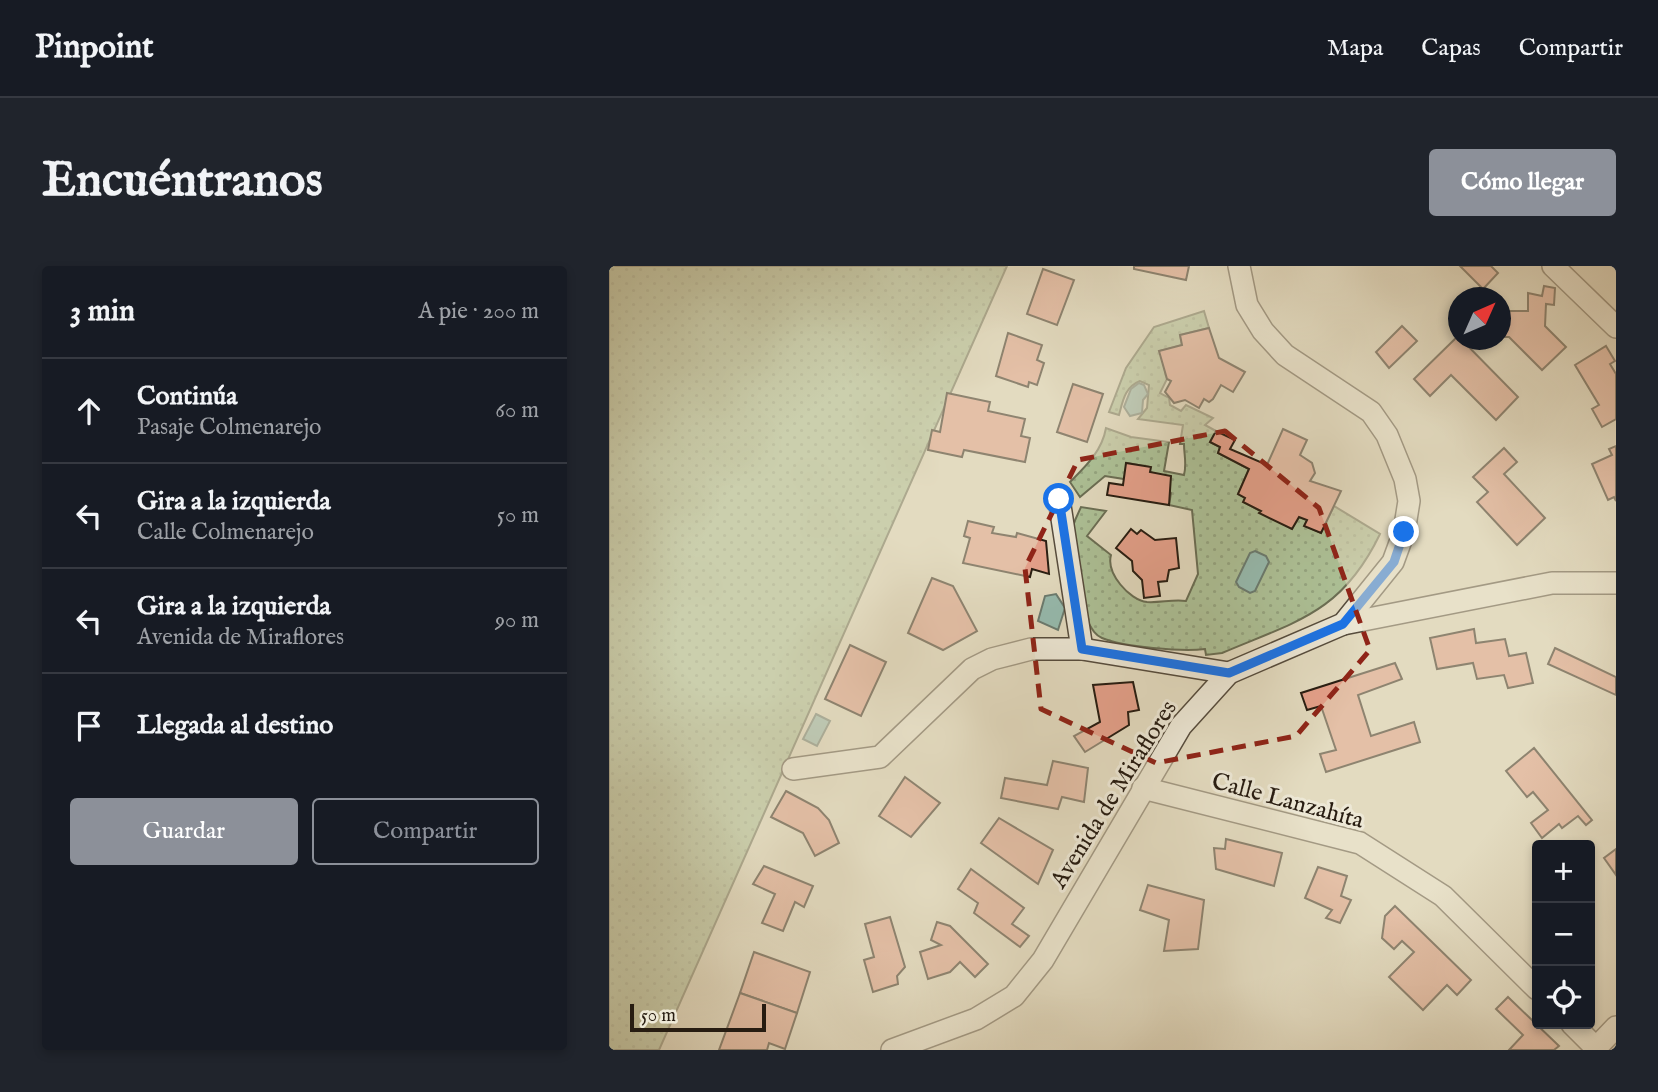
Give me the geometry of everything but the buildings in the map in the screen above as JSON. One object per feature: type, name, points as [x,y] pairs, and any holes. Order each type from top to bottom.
[{"type":"street","name":"Avenida de Miraflores","points":[[892,1050],[976,1020],[1014,996],[1043,960],[1181,726],[1229,673],[1343,624],[1394,562],[1404,532],[1409,501],[1405,479],[1387,435],[1371,412],[1286,355],[1263,331],[1247,305],[1239,266]]},
{"type":"street","points":[[1553,266],[1616,327]]},
{"type":"street","points":[[1059,499],[1082,649]]},
{"type":"street","points":[[1343,624],[1552,583],[1616,583]]},
{"type":"street","points":[[793,769],[880,757],[972,669],[992,659],[1031,649],[1082,649],[1229,673]]},
{"type":"street","name":"Calle Lanzahíta","points":[[1143,788],[1360,843],[1443,896],[1532,984]]},
{"type":"street","points":[[1577,1029],[1595,1049],[1616,1027]]},
{"type":"highlighted area","points":[[1225,431],[1319,508],[1370,650],[1296,736],[1156,763],[1041,709],[1025,568],[1078,460]]},
{"type":"green space","points":[[609,266],[1007,266],[659,1050],[609,1050]]},
{"type":"green space","points":[[1204,311],[1209,328],[1180,335],[1182,345],[1160,351],[1167,379],[1160,393],[1169,398],[1170,405],[1181,411],[1186,405],[1213,418],[1205,425],[1216,431],[1210,442],[1220,447],[1218,453],[1249,469],[1238,494],[1245,498],[1244,502],[1292,529],[1299,517],[1307,520],[1305,526],[1321,533],[1334,506],[1380,534],[1350,581],[1315,611],[1222,653],[1206,655],[1205,649],[1138,646],[1102,638],[1096,633],[1088,622],[1072,527],[1081,507],[1106,511],[1087,536],[1111,555],[1112,570],[1126,591],[1147,602],[1186,601],[1198,574],[1192,510],[1169,505],[1171,493],[1150,472],[1150,467],[1127,463],[1124,479],[1105,476],[1080,497],[1070,482],[1097,451],[1106,428],[1131,437],[1169,442],[1164,471],[1184,475],[1184,444],[1180,444],[1183,425],[1138,419],[1147,408],[1149,385],[1140,381],[1135,384],[1125,395],[1119,415],[1109,412],[1126,368],[1154,327]]},
{"type":"water","points":[[1139,383],[1144,385],[1148,394],[1143,400],[1142,413],[1130,416],[1124,407],[1131,389]]},
{"type":"water","points":[[1255,551],[1266,556],[1269,562],[1255,591],[1250,593],[1236,582],[1250,553]]},
{"type":"water","points":[[1056,594],[1065,608],[1058,630],[1038,621],[1045,596]]},
{"type":"water","points":[[816,714],[830,721],[817,746],[803,739]]},
{"type":"route","points":[[1059,499],[1082,649],[1229,673],[1343,624],[1394,562],[1404,532]]}]
